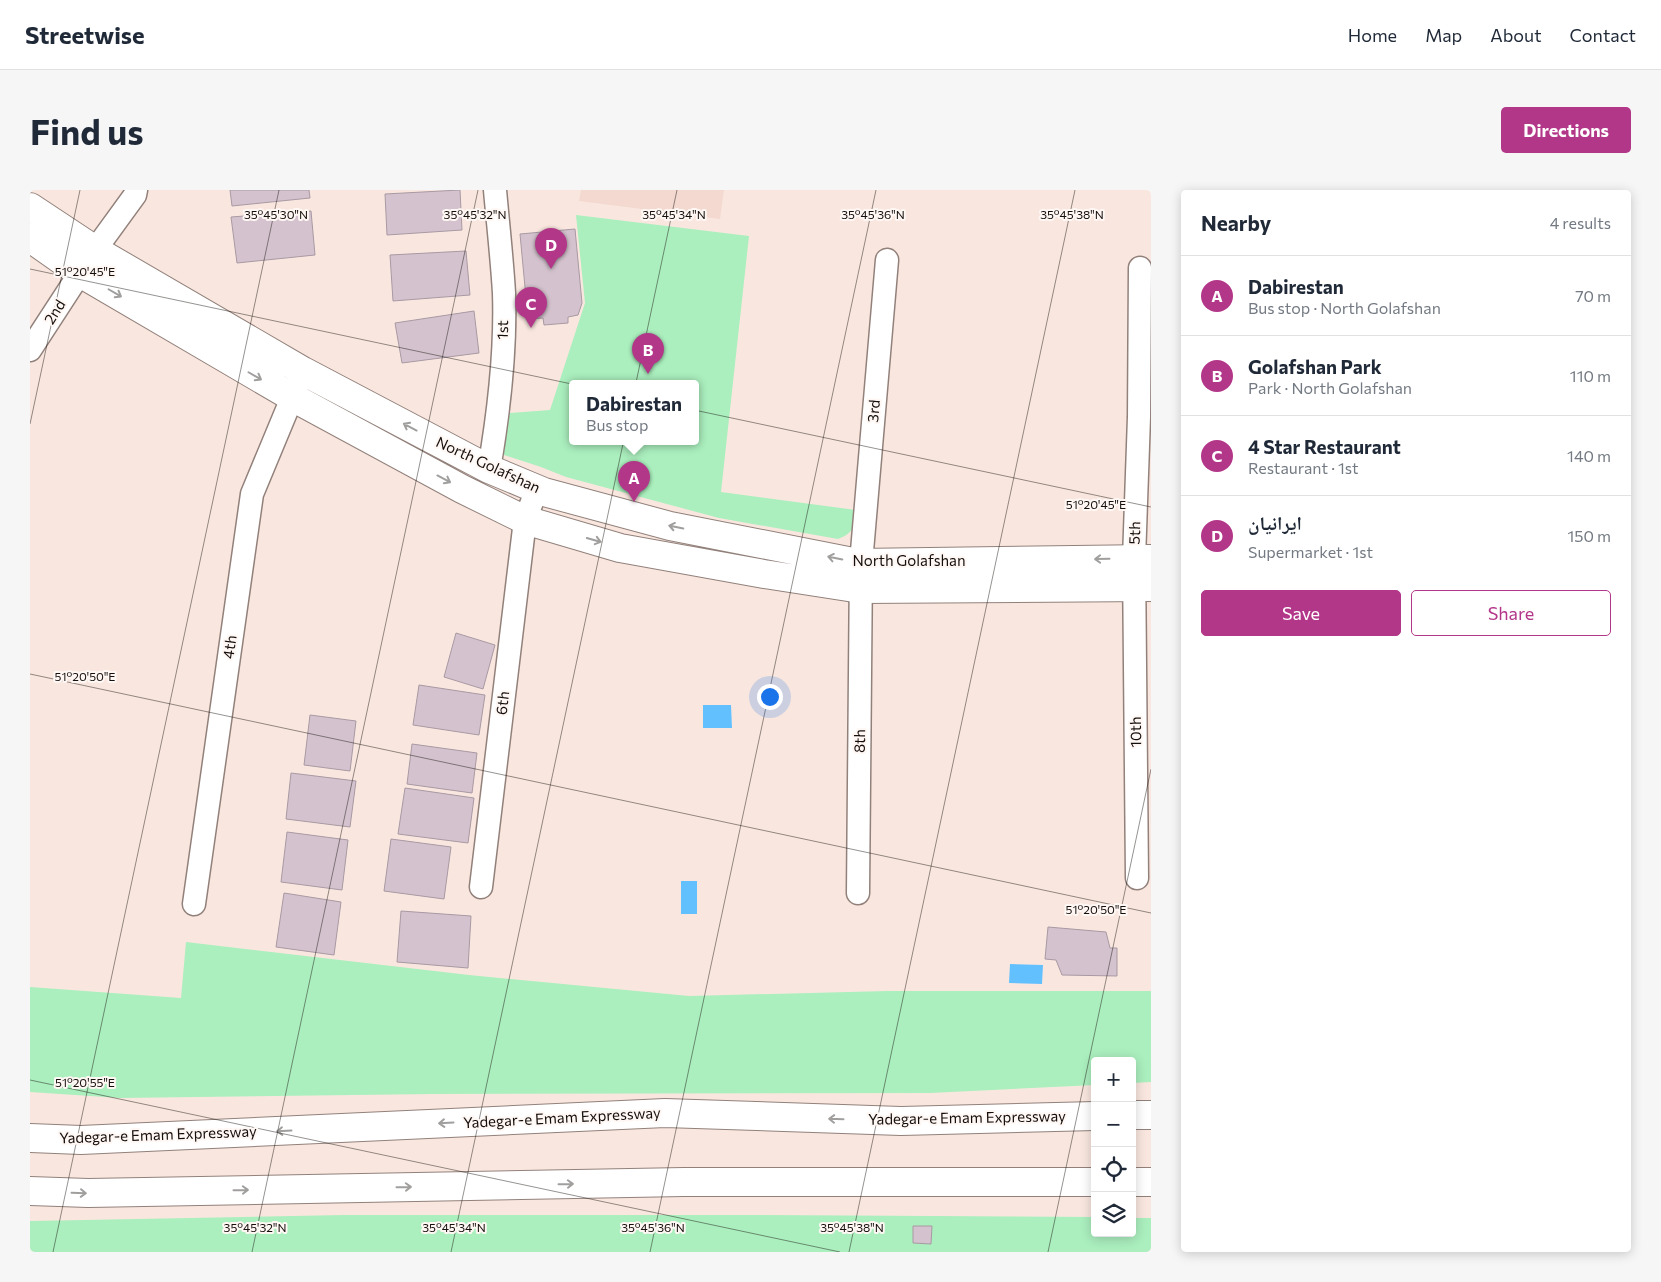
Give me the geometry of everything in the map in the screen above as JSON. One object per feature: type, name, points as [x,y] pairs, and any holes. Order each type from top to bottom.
[{"type":"main road","name":"North Golafshan","points":[[30,207],[95,250],[303,371],[489,469],[538,489],[861,576],[1143,559]]},
{"type":"main road","name":"North Golafshan","points":[[30,238],[80,273],[292,397],[462,489],[524,520],[620,548],[764,574],[1143,587]]},
{"type":"main road","name":"Yadegar-e Emam Expressway","points":[[30,1138],[91,1140],[665,1113],[901,1121],[1091,1116]]},
{"type":"main road","points":[[30,1192],[98,1193],[684,1182],[1091,1182]]},
{"type":"main road","points":[[1136,1182],[1151,1182]]},
{"type":"street","name":"2nd","points":[[30,350],[95,250],[135,195],[136,190]]},
{"type":"street","name":"1st","points":[[489,469],[498,417],[504,344],[504,294],[495,190]]},
{"type":"street","name":"3rd","points":[[861,576],[887,260]]},
{"type":"street","name":"5th","points":[[1140,268],[1139,417],[1143,587]]},
{"type":"street","name":"4th","points":[[194,904],[252,494],[303,371]]},
{"type":"street","name":"6th","points":[[480,887],[524,520],[538,489]]},
{"type":"street","name":"8th","points":[[858,893],[861,576]]},
{"type":"street","name":"10th","points":[[1138,878],[1143,587]]},
{"type":"shaded area","points":[[581,190],[724,190],[720,219],[579,201]]},
{"type":"green space","points":[[576,215],[749,236],[721,492],[856,510],[853,528],[838,539],[719,518],[566,477],[498,453],[510,413],[550,410],[585,303]]},
{"type":"green space","points":[[186,942],[469,975],[689,996],[887,991],[1151,991],[1151,1082],[1136,1083],[1136,1057],[1091,1057],[1091,1085],[930,1093],[434,1094],[120,1098],[30,1092],[30,987],[181,998]]},
{"type":"green space","points":[[344,1215],[1091,1217],[1091,1237],[1136,1237],[1136,1218],[1151,1218],[1151,1252],[30,1252],[30,1221]]},
{"type":"water","points":[[703,705],[731,705],[732,728],[703,728]]},
{"type":"water","points":[[681,881],[697,881],[697,914],[681,914]]},
{"type":"water","points":[[1010,964],[1043,965],[1042,984],[1009,983]]},
{"type":"building","points":[[230,190],[309,190],[310,198],[232,206]]},
{"type":"building","points":[[460,190],[462,230],[387,235],[385,194]]},
{"type":"building","points":[[311,211],[315,255],[237,263],[231,217]]},
{"type":"building","points":[[575,229],[582,303],[578,315],[568,317],[568,323],[544,325],[543,318],[528,319],[520,234]]},
{"type":"building","points":[[466,251],[470,295],[393,301],[390,255]]},
{"type":"building","points":[[474,311],[479,353],[402,363],[395,323]]},
{"type":"building","points":[[456,633],[495,645],[483,689],[444,677]]},
{"type":"building","points":[[419,685],[485,695],[479,735],[413,725]]},
{"type":"building","points":[[310,715],[356,721],[350,771],[304,765]]},
{"type":"building","points":[[412,744],[477,753],[472,793],[407,784]]},
{"type":"building","points":[[291,773],[356,781],[350,827],[286,819]]},
{"type":"building","points":[[405,788],[474,798],[468,843],[398,834]]},
{"type":"building","points":[[287,832],[348,840],[342,890],[281,882]]},
{"type":"building","points":[[391,839],[451,847],[444,899],[384,891]]},
{"type":"building","points":[[284,893],[341,902],[334,955],[276,947]]},
{"type":"building","points":[[401,911],[471,916],[468,968],[397,962]]},
{"type":"building","points":[[1048,927],[1106,932],[1110,948],[1117,948],[1117,976],[1062,975],[1056,960],[1045,959]]},
{"type":"building","points":[[913,1226],[932,1226],[931,1244],[913,1243]]},
{"type":"place","name":"ایرانیان","points":[[551,269]]},
{"type":"place","name":"4 Star Restaurant","points":[[531,328]]},
{"type":"place","name":"Golafshan Park","points":[[648,374]]},
{"type":"place","name":"Dabirestan","points":[[634,502]]}]
